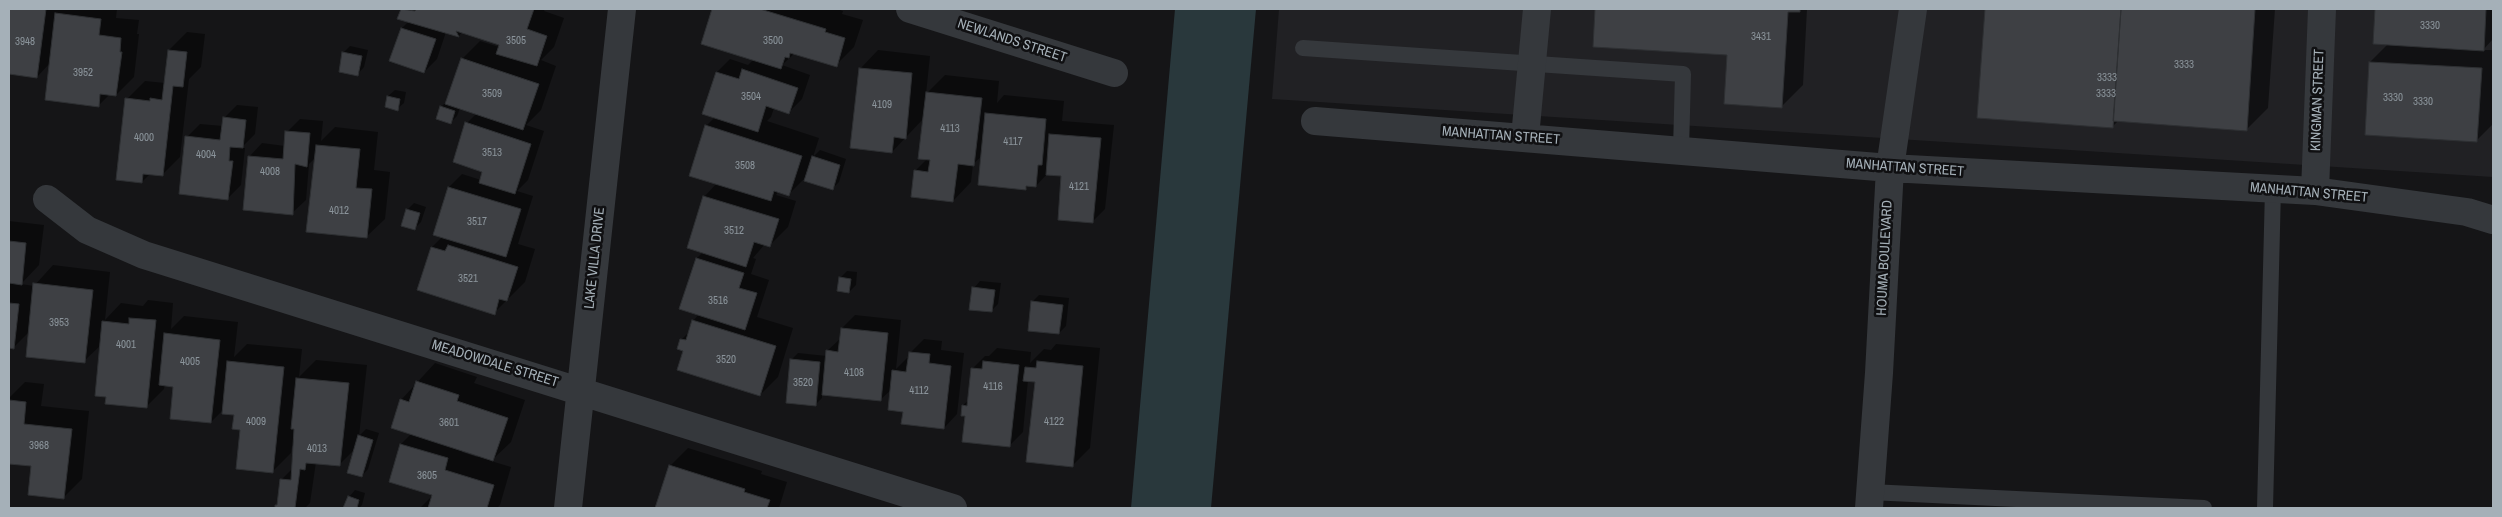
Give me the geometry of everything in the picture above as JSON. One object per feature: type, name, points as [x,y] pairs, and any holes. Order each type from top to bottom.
[{"type":"street","name":"LAKE VILLA DRIVE","points":[[568,508],[622,9]]},
{"type":"street","name":"NEWLANDS STREET","points":[[910,9],[1114,73]]},
{"type":"street","points":[[1524,137],[1537,9]]},
{"type":"street","name":"HOUMA BOULEVARD","points":[[1869,500],[1879,373],[1890,168],[1914,9]]},
{"type":"street","name":"KINGMAN STREET","points":[[2315,191],[2322,9]]},
{"type":"street","name":"MANHATTAN STREET","points":[[1315,121],[1890,168],[2315,191],[2467,212],[2493,220]]},
{"type":"street","name":"MEADOWDALE STREET","points":[[47,199],[87,230],[144,255],[953,508]]},
{"type":"lane","points":[[1303,48],[1683,74],[1681,150]]},
{"type":"lane","points":[[2264,508],[2273,189]]},
{"type":"lane","points":[[1869,500],[2204,508]]},
{"type":"shaded area","points":[[1175,9],[1256,9],[1211,508],[1131,508]]},
{"type":"shaded area","points":[[1279,9],[2493,9],[2493,177],[1272,99]]},
{"type":"building","points":[[9,9],[46,9],[37,78],[9,74]]},
{"type":"building","points":[[401,9],[415,11],[416,9],[534,9],[527,29],[547,36],[537,66],[496,54],[499,45],[456,31],[459,37],[397,19]]},
{"type":"building","points":[[712,9],[760,9],[826,29],[825,32],[845,38],[837,67],[790,53],[789,58],[785,57],[781,69],[701,44]]},
{"type":"building","points":[[1595,9],[1800,9],[1800,12],[1788,12],[1782,108],[1724,104],[1727,55],[1593,47]]},
{"type":"building","points":[[1985,9],[2121,9],[2113,128],[1977,118]]},
{"type":"building","points":[[2121,9],[2255,9],[2247,131],[2113,121]]},
{"type":"building","points":[[2375,9],[2486,9],[2484,51],[2373,44]]},
{"type":"building","points":[[55,13],[101,19],[99,35],[121,38],[120,52],[122,52],[116,96],[100,94],[99,107],[45,100]]},
{"type":"building","points":[[401,28],[436,39],[424,73],[389,61]]},
{"type":"building","points":[[168,50],[187,52],[183,87],[173,86],[163,176],[143,174],[142,183],[116,180],[125,98],[150,101],[150,98],[162,100]]},
{"type":"building","points":[[342,52],[362,56],[358,76],[339,72]]},
{"type":"building","points":[[461,58],[539,84],[523,130],[445,104]]},
{"type":"building","points":[[2369,62],[2482,68],[2477,142],[2365,135]]},
{"type":"building","points":[[859,68],[912,73],[906,139],[894,137],[892,153],[850,148]]},
{"type":"building","points":[[742,69],[798,88],[789,114],[766,106],[758,132],[702,114],[716,72],[739,79]]},
{"type":"building","points":[[926,92],[982,98],[974,166],[958,164],[953,202],[911,197],[914,170],[928,172],[930,160],[918,159]]},
{"type":"building","points":[[387,96],[400,99],[398,111],[385,107]]},
{"type":"building","points":[[440,106],[455,111],[451,124],[436,119]]},
{"type":"building","points":[[985,113],[1046,119],[1042,165],[1038,165],[1036,187],[1026,186],[1026,190],[978,185]]},
{"type":"building","points":[[223,117],[246,120],[243,148],[230,147],[229,161],[233,161],[228,200],[179,194],[185,136],[220,140]]},
{"type":"building","points":[[465,122],[531,144],[515,194],[479,183],[482,172],[453,162]]},
{"type":"building","points":[[705,125],[802,156],[789,196],[774,191],[771,201],[689,176]]},
{"type":"building","points":[[285,131],[310,133],[307,167],[295,164],[293,215],[243,210],[248,156],[283,159]]},
{"type":"building","points":[[1049,134],[1101,138],[1093,223],[1058,220],[1061,176],[1046,175]]},
{"type":"building","points":[[316,145],[360,149],[356,188],[372,189],[367,238],[306,232]]},
{"type":"building","points":[[812,156],[840,165],[833,190],[804,181]]},
{"type":"building","points":[[448,187],[521,209],[506,257],[433,235]]},
{"type":"building","points":[[703,196],[779,219],[770,247],[754,242],[746,267],[687,248]]},
{"type":"building","points":[[406,209],[420,213],[415,230],[401,226]]},
{"type":"building","points":[[9,241],[26,243],[22,285],[9,283]]},
{"type":"building","points":[[448,245],[518,267],[507,301],[499,299],[495,315],[417,290],[431,247],[445,251]]},
{"type":"building","points":[[696,258],[744,273],[739,288],[757,293],[745,330],[679,309]]},
{"type":"building","points":[[839,277],[851,279],[849,293],[837,291]]},
{"type":"building","points":[[33,283],[93,290],[85,363],[26,357]]},
{"type":"building","points":[[972,287],[995,290],[992,312],[969,310]]},
{"type":"building","points":[[1031,301],[1063,305],[1059,334],[1028,331]]},
{"type":"building","points":[[9,303],[19,304],[14,349],[9,348]]},
{"type":"building","points":[[129,318],[156,320],[147,408],[105,404],[106,397],[95,396],[102,321],[129,324]]},
{"type":"building","points":[[692,320],[776,346],[760,396],[677,370],[683,351],[677,349],[680,339],[686,340]]},
{"type":"building","points":[[841,328],[888,333],[881,401],[822,395],[826,350],[838,352]]},
{"type":"building","points":[[164,333],[220,340],[211,423],[170,419],[173,387],[159,385]]},
{"type":"building","points":[[909,352],[930,354],[929,363],[951,366],[944,429],[901,424],[903,412],[888,410],[892,370],[906,372]]},
{"type":"building","points":[[790,359],[820,362],[816,406],[786,403]]},
{"type":"building","points":[[227,361],[284,367],[273,473],[236,469],[240,430],[232,429],[234,415],[222,414]]},
{"type":"building","points":[[983,361],[1019,365],[1010,447],[962,442],[965,416],[961,416],[962,405],[967,406],[971,368],[982,369]]},
{"type":"building","points":[[1037,361],[1083,366],[1073,467],[1026,462],[1035,382],[1023,381],[1025,367],[1036,368]]},
{"type":"building","points":[[296,378],[349,383],[340,466],[306,463],[305,470],[300,469],[295,508],[275,508],[280,479],[291,480],[294,429],[291,429]]},
{"type":"building","points":[[416,381],[459,395],[457,401],[508,418],[493,461],[391,428],[400,399],[409,402]]},
{"type":"building","points":[[9,400],[26,402],[24,424],[72,429],[64,499],[28,495],[31,466],[9,464]]},
{"type":"building","points":[[358,435],[373,440],[362,477],[347,473]]},
{"type":"building","points":[[400,444],[448,458],[445,470],[494,485],[487,508],[428,508],[432,495],[389,482]]},
{"type":"building","points":[[669,465],[745,489],[744,492],[770,500],[767,508],[655,508]]},
{"type":"building","points":[[348,496],[359,500],[357,508],[343,508]]}]
